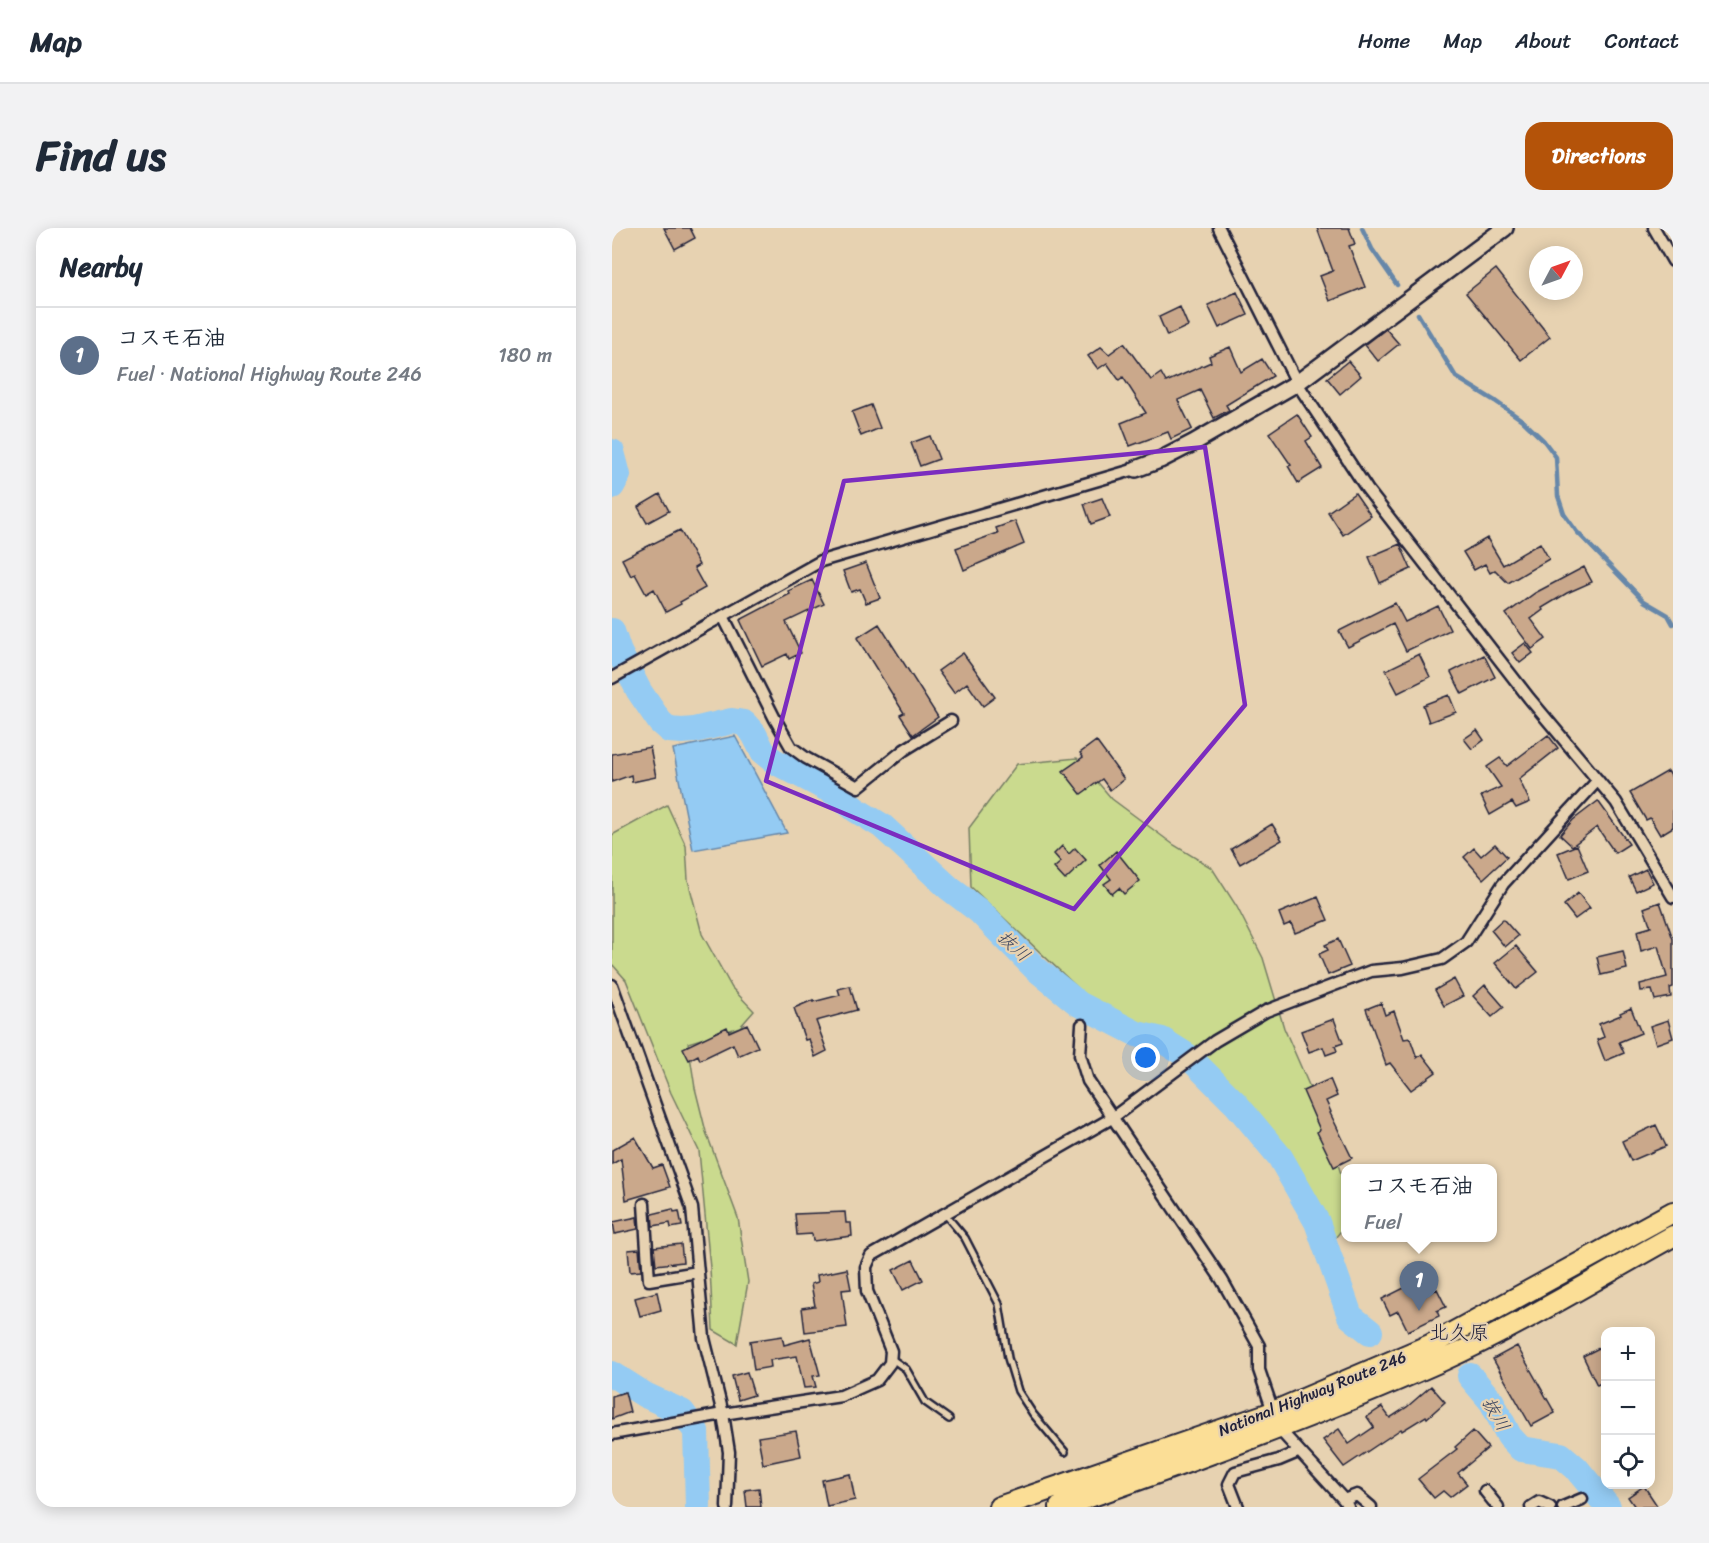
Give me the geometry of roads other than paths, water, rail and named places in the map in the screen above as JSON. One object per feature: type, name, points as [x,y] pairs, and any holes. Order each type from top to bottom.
[{"type":"highway","name":"National Highway Route 246","points":[[999,1507],[1276,1420],[1430,1345],[1673,1212]]},
{"type":"highway","name":"National Highway Route 246","points":[[1060,1507],[1276,1420],[1443,1360],[1673,1236]]},
{"type":"street","points":[[1219,228],[1297,383],[1367,489],[1529,698],[1616,802],[1673,897]]},
{"type":"street","points":[[615,676],[821,561],[1160,460],[1297,383],[1505,228]]},
{"type":"street","points":[[1654,228],[1673,261]]},
{"type":"street","points":[[723,616],[791,747],[858,787],[904,750],[951,721]]},
{"type":"street","points":[[612,1434],[842,1396],[877,1380],[890,1363],[891,1351],[867,1291],[866,1267],[871,1256],[1112,1118],[1199,1053],[1266,1011],[1371,970],[1403,968],[1442,959],[1466,942],[1503,884],[1598,780]]},
{"type":"street","points":[[612,985],[692,1208],[704,1338],[723,1414],[729,1452],[727,1507]]},
{"type":"street","points":[[1082,1025],[1080,1055],[1088,1081],[1222,1280],[1259,1346],[1259,1370],[1276,1420],[1298,1452],[1309,1460],[1346,1503],[1357,1495],[1371,1507]]},
{"type":"street","points":[[644,1204],[649,1280],[698,1272]]},
{"type":"street","points":[[1239,1507],[1229,1484],[1235,1472],[1279,1460],[1298,1452]]},
{"type":"street","points":[[1485,1491],[1498,1507]]},
{"type":"street","points":[[1563,1507],[1582,1499]]},
{"type":"street","points":[[1531,1507],[1539,1502],[1550,1507]]},
{"type":"lane","points":[[945,1214],[965,1238],[999,1304],[1008,1358],[1018,1391],[1033,1414],[1065,1452]]},
{"type":"lane","points":[[890,1358],[906,1369],[925,1402],[950,1419]]},
{"type":"water","points":[[735,736],[787,833],[693,850],[673,749]]},
{"type":"waterway","points":[[1362,228],[1372,249],[1397,285]]},
{"type":"waterway","points":[[1418,314],[1456,377],[1522,420],[1544,441],[1556,457],[1558,496],[1564,514],[1577,532],[1644,601],[1668,615],[1673,624]]},
{"type":"waterway","name":"抜川","points":[[612,452],[618,475],[612,486]]},
{"type":"waterway","name":"抜川","points":[[612,631],[619,652],[639,691],[660,722],[669,730],[694,730],[732,721],[744,723],[754,734],[763,752],[774,761],[837,794],[856,810],[882,826],[949,888],[979,911],[1035,968],[1079,1004],[1137,1034],[1162,1040],[1189,1057],[1236,1104],[1280,1157],[1317,1222],[1350,1316],[1370,1332]]},
{"type":"waterway","points":[[612,1374],[645,1395],[682,1412],[696,1431],[698,1507]]},
{"type":"waterway","name":"抜川","points":[[1470,1376],[1492,1402],[1509,1436],[1521,1449],[1561,1455],[1576,1468],[1608,1507]]},
{"type":"place","name":"コスモ石油","points":[[1419,1311]]},
{"type":"district","name":"北久原","points":[[1459,1332]]}]
